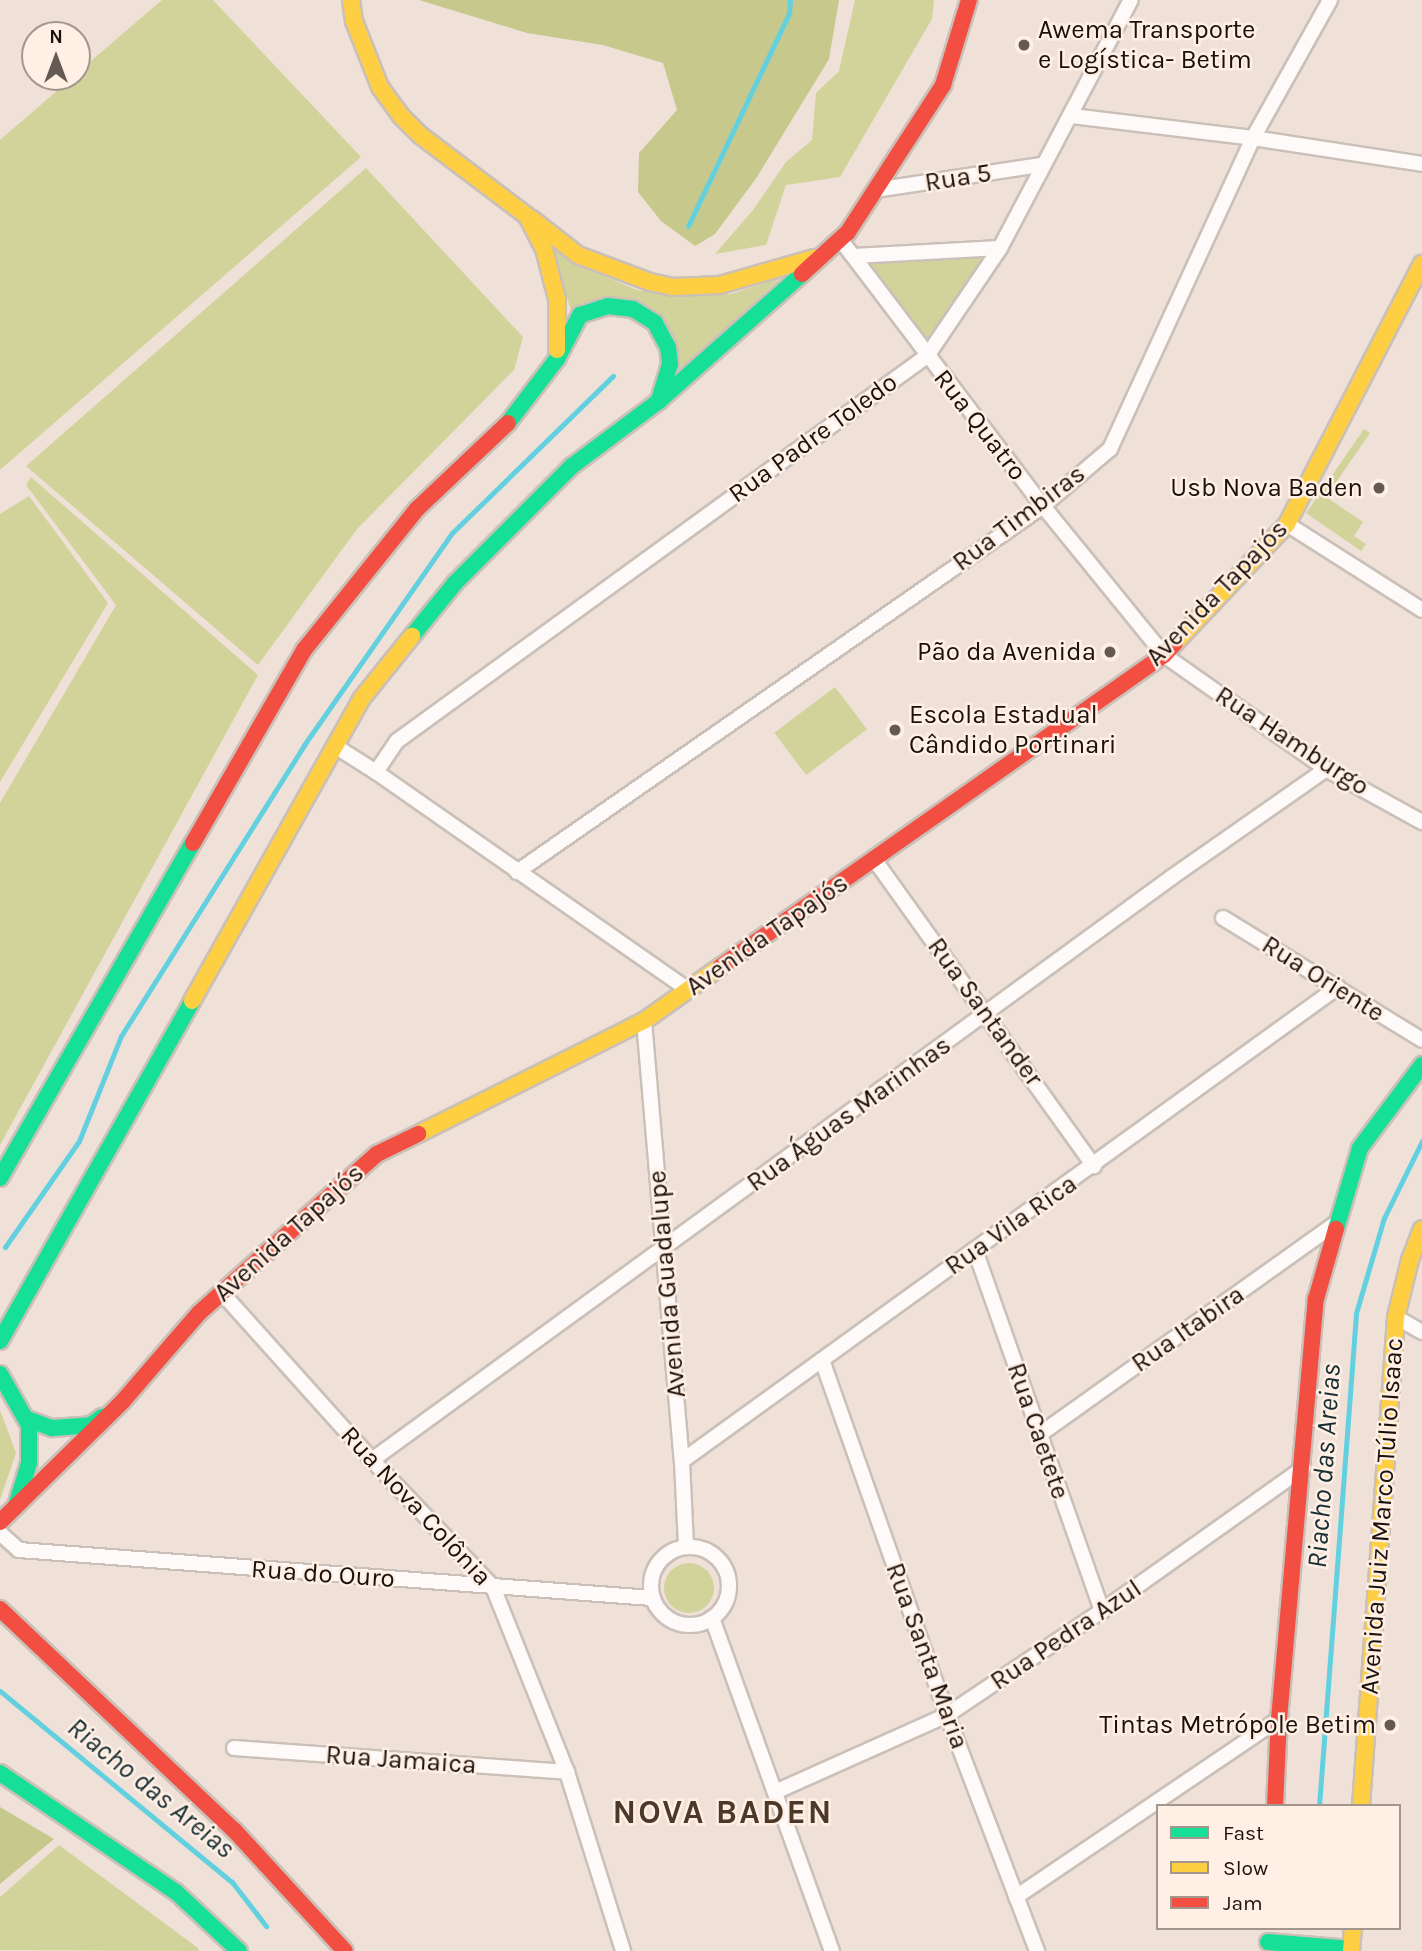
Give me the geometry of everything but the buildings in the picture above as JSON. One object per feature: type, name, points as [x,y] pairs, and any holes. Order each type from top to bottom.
[{"type":"main road","points":[[351,0],[354,21],[380,87],[402,117],[420,135],[578,255],[650,282],[673,287],[720,285],[821,256]]},
{"type":"main road","points":[[0,1341],[362,698],[455,583],[572,466],[659,401],[840,239],[943,85],[969,0]]},
{"type":"main road","points":[[527,216],[544,249],[556,299],[557,359]]},
{"type":"main road","name":"Avenida Tapajós","points":[[0,1522],[123,1401],[199,1313],[377,1154],[645,1021],[1164,655],[1287,524],[1422,264]]},
{"type":"main road","points":[[0,1178],[304,650],[417,509],[503,430],[557,359],[580,315],[608,306],[633,309],[655,323],[668,347],[670,364],[659,401]]},
{"type":"main road","points":[[1275,1804],[1279,1719],[1317,1299],[1336,1223],[1360,1148],[1422,1065]]},
{"type":"main road","name":"Avenida Juiz Marco Túlio Isaac","points":[[1362,1804],[1396,1317],[1410,1260],[1422,1229]]},
{"type":"main road","points":[[0,1374],[6,1389],[27,1419],[31,1446],[29,1463],[14,1511]]},
{"type":"main road","points":[[27,1419],[52,1428],[91,1425],[123,1401]]},
{"type":"main road","points":[[0,1609],[234,1830],[345,1951]]},
{"type":"main road","points":[[0,1773],[72,1819],[176,1892],[239,1951]]},
{"type":"main road","points":[[1268,1941],[1351,1950],[1353,1930]]},
{"type":"street","name":"Rua Padre Toledo","points":[[376,772],[397,741],[927,356],[1000,248],[1041,165],[1072,116],[1131,0]]},
{"type":"street","name":"Rua Timbiras","points":[[517,872],[1043,506],[1110,449],[1253,138],[1330,0]]},
{"type":"street","points":[[1072,116],[1253,138],[1422,164]]},
{"type":"street","name":"Rua 5","points":[[875,190],[1041,165]]},
{"type":"street","name":"Rua Quatro","points":[[840,239],[1043,506],[1164,655]]},
{"type":"street","points":[[854,256],[1000,248]]},
{"type":"street","points":[[1287,524],[1422,610]]},
{"type":"street","name":"Rua Hamburgo","points":[[1164,655],[1326,769],[1422,822]]},
{"type":"street","points":[[335,746],[688,990]]},
{"type":"street","name":"Rua Águas Marinhas","points":[[372,1460],[1172,877],[1326,769]]},
{"type":"street","name":"Rua Santander","points":[[874,859],[988,1013],[1094,1166]]},
{"type":"street","name":"Rua Oriente","points":[[1223,918],[1422,1040]]},
{"type":"street","name":"Rua Vila Rica","points":[[682,1461],[1094,1166],[1338,987]]},
{"type":"street","name":"Avenida Guadalupe","points":[[645,1021],[682,1461],[686,1547]]},
{"type":"street","name":"Rua Itabira","points":[[1039,1435],[1336,1223]]},
{"type":"street","name":"Rua Caetete","points":[[975,1250],[1102,1611]]},
{"type":"street","name":"Rua Nova Colônia","points":[[222,1293],[372,1460],[494,1587],[567,1772],[623,1951]]},
{"type":"street","points":[[1396,1317],[1422,1332]]},
{"type":"street","name":"Rua Santa Maria","points":[[822,1360],[947,1715],[1037,1951]]},
{"type":"street","name":"Rua Pedra Azul","points":[[775,1792],[947,1715],[1102,1611],[1303,1468]]},
{"type":"street","name":"Rua do Ouro","points":[[0,1534],[19,1550],[652,1598]]},
{"type":"street","points":[[686,1547],[710,1553],[727,1572],[727,1598],[712,1618],[701,1624],[677,1623],[657,1609],[652,1598],[650,1586],[657,1564],[674,1550],[686,1547]]},
{"type":"street","points":[[712,1618],[832,1951]]},
{"type":"street","points":[[1016,1897],[1279,1719]]},
{"type":"street","name":"Rua Jamaica","points":[[234,1748],[567,1772]]},
{"type":"green space","points":[[162,0],[213,0],[361,157],[0,470],[0,140],[57,91],[91,91],[91,61]]},
{"type":"green space","points":[[419,0],[839,0],[829,59],[757,177],[715,234],[695,246],[661,221],[638,192],[639,153],[677,110],[663,63],[603,45],[527,33]]},
{"type":"green space","points":[[855,0],[934,0],[932,19],[840,177],[786,185],[766,245],[715,254],[753,210],[786,162],[812,140],[816,93],[839,71]]},
{"type":"green space","points":[[366,168],[523,337],[514,370],[357,529],[258,665],[26,466]]},
{"type":"green space","points":[[548,241],[592,271],[637,290],[678,296],[731,294],[780,278],[681,371],[664,321],[572,313]]},
{"type":"green space","points":[[986,255],[927,346],[864,262]]},
{"type":"green space","points":[[1364,429],[1370,433],[1326,497],[1363,522],[1354,536],[1366,544],[1361,551],[1306,513]]},
{"type":"green space","points":[[31,477],[258,675],[0,1145],[0,803],[116,605],[26,485]]},
{"type":"green space","points":[[29,496],[108,603],[0,782],[0,514]]},
{"type":"green space","points":[[835,687],[867,729],[806,775],[774,733]]},
{"type":"green space","points":[[0,1410],[16,1453],[0,1500]]},
{"type":"green space","points":[[689,1563],[707,1570],[714,1588],[707,1606],[689,1613],[671,1606],[664,1588],[671,1570]]},
{"type":"green space","points":[[0,1807],[54,1839],[0,1884]]},
{"type":"green space","points":[[59,1845],[199,1951],[0,1950],[0,1897]]},
{"type":"waterway","points":[[688,226],[789,13],[790,0]]},
{"type":"waterway","points":[[5,1247],[79,1141],[121,1036],[304,745],[452,533],[613,376]]},
{"type":"waterway","name":"Riacho das Areias","points":[[1319,1804],[1356,1313],[1384,1218],[1422,1141]]},
{"type":"waterway","name":"Riacho das Areias","points":[[0,1691],[232,1882],[266,1926]]},
{"type":"traffic: fast","points":[[412,636],[455,583],[572,466],[659,401],[802,274]]},
{"type":"traffic: fast","points":[[508,423],[557,359],[580,315],[608,306],[633,309],[655,323],[668,347],[670,364],[659,401]]},
{"type":"traffic: fast","points":[[0,1178],[193,843]]},
{"type":"traffic: fast","points":[[0,1341],[192,1001]]},
{"type":"traffic: fast","points":[[1336,1229],[1360,1148],[1422,1065]]},
{"type":"traffic: fast","points":[[0,1374],[29,1425],[29,1463],[16,1506]]},
{"type":"traffic: fast","points":[[27,1419],[52,1428],[91,1425],[102,1417]]},
{"type":"traffic: fast","points":[[0,1773],[176,1892],[239,1951]]},
{"type":"traffic: fast","points":[[1268,1942],[1351,1949]]},
{"type":"traffic: slow","points":[[351,0],[354,21],[380,87],[402,117],[420,135],[527,216],[544,249],[557,299],[557,350]]},
{"type":"traffic: slow","points":[[532,219],[578,255],[650,282],[673,287],[720,285],[814,258]]},
{"type":"traffic: slow","points":[[1175,643],[1287,524],[1422,264]]},
{"type":"traffic: slow","points":[[192,1001],[362,698],[412,636]]},
{"type":"traffic: slow","points":[[418,1134],[644,1021],[720,967]]},
{"type":"traffic: slow","points":[[1361,1804],[1396,1317],[1410,1260],[1422,1229]]},
{"type":"traffic: slow","points":[[1351,1951],[1353,1930]]},
{"type":"traffic: jam","points":[[802,274],[848,232],[943,85],[969,0]]},
{"type":"traffic: jam","points":[[193,843],[304,650],[417,509],[508,423]]},
{"type":"traffic: jam","points":[[720,967],[1164,655],[1175,643]]},
{"type":"traffic: jam","points":[[0,1522],[123,1401],[199,1313],[377,1154],[418,1134]]},
{"type":"traffic: jam","points":[[1275,1804],[1279,1719],[1316,1299],[1336,1229]]},
{"type":"traffic: jam","points":[[0,1609],[234,1830],[345,1951]]},
{"type":"place","name":"Awema Transporte e Logística- Betim","points":[[1024,45]]},
{"type":"place","name":"Usb Nova Baden","points":[[1379,488]]},
{"type":"place","name":"Pão da Avenida","points":[[1110,652]]},
{"type":"place","name":"Escola Estadual Cândido Portinari","points":[[895,730]]},
{"type":"place","name":"Tintas Metrópole Betim","points":[[1390,1725]]},
{"type":"district","name":"NOVA BADEN","points":[[723,1813]]}]
